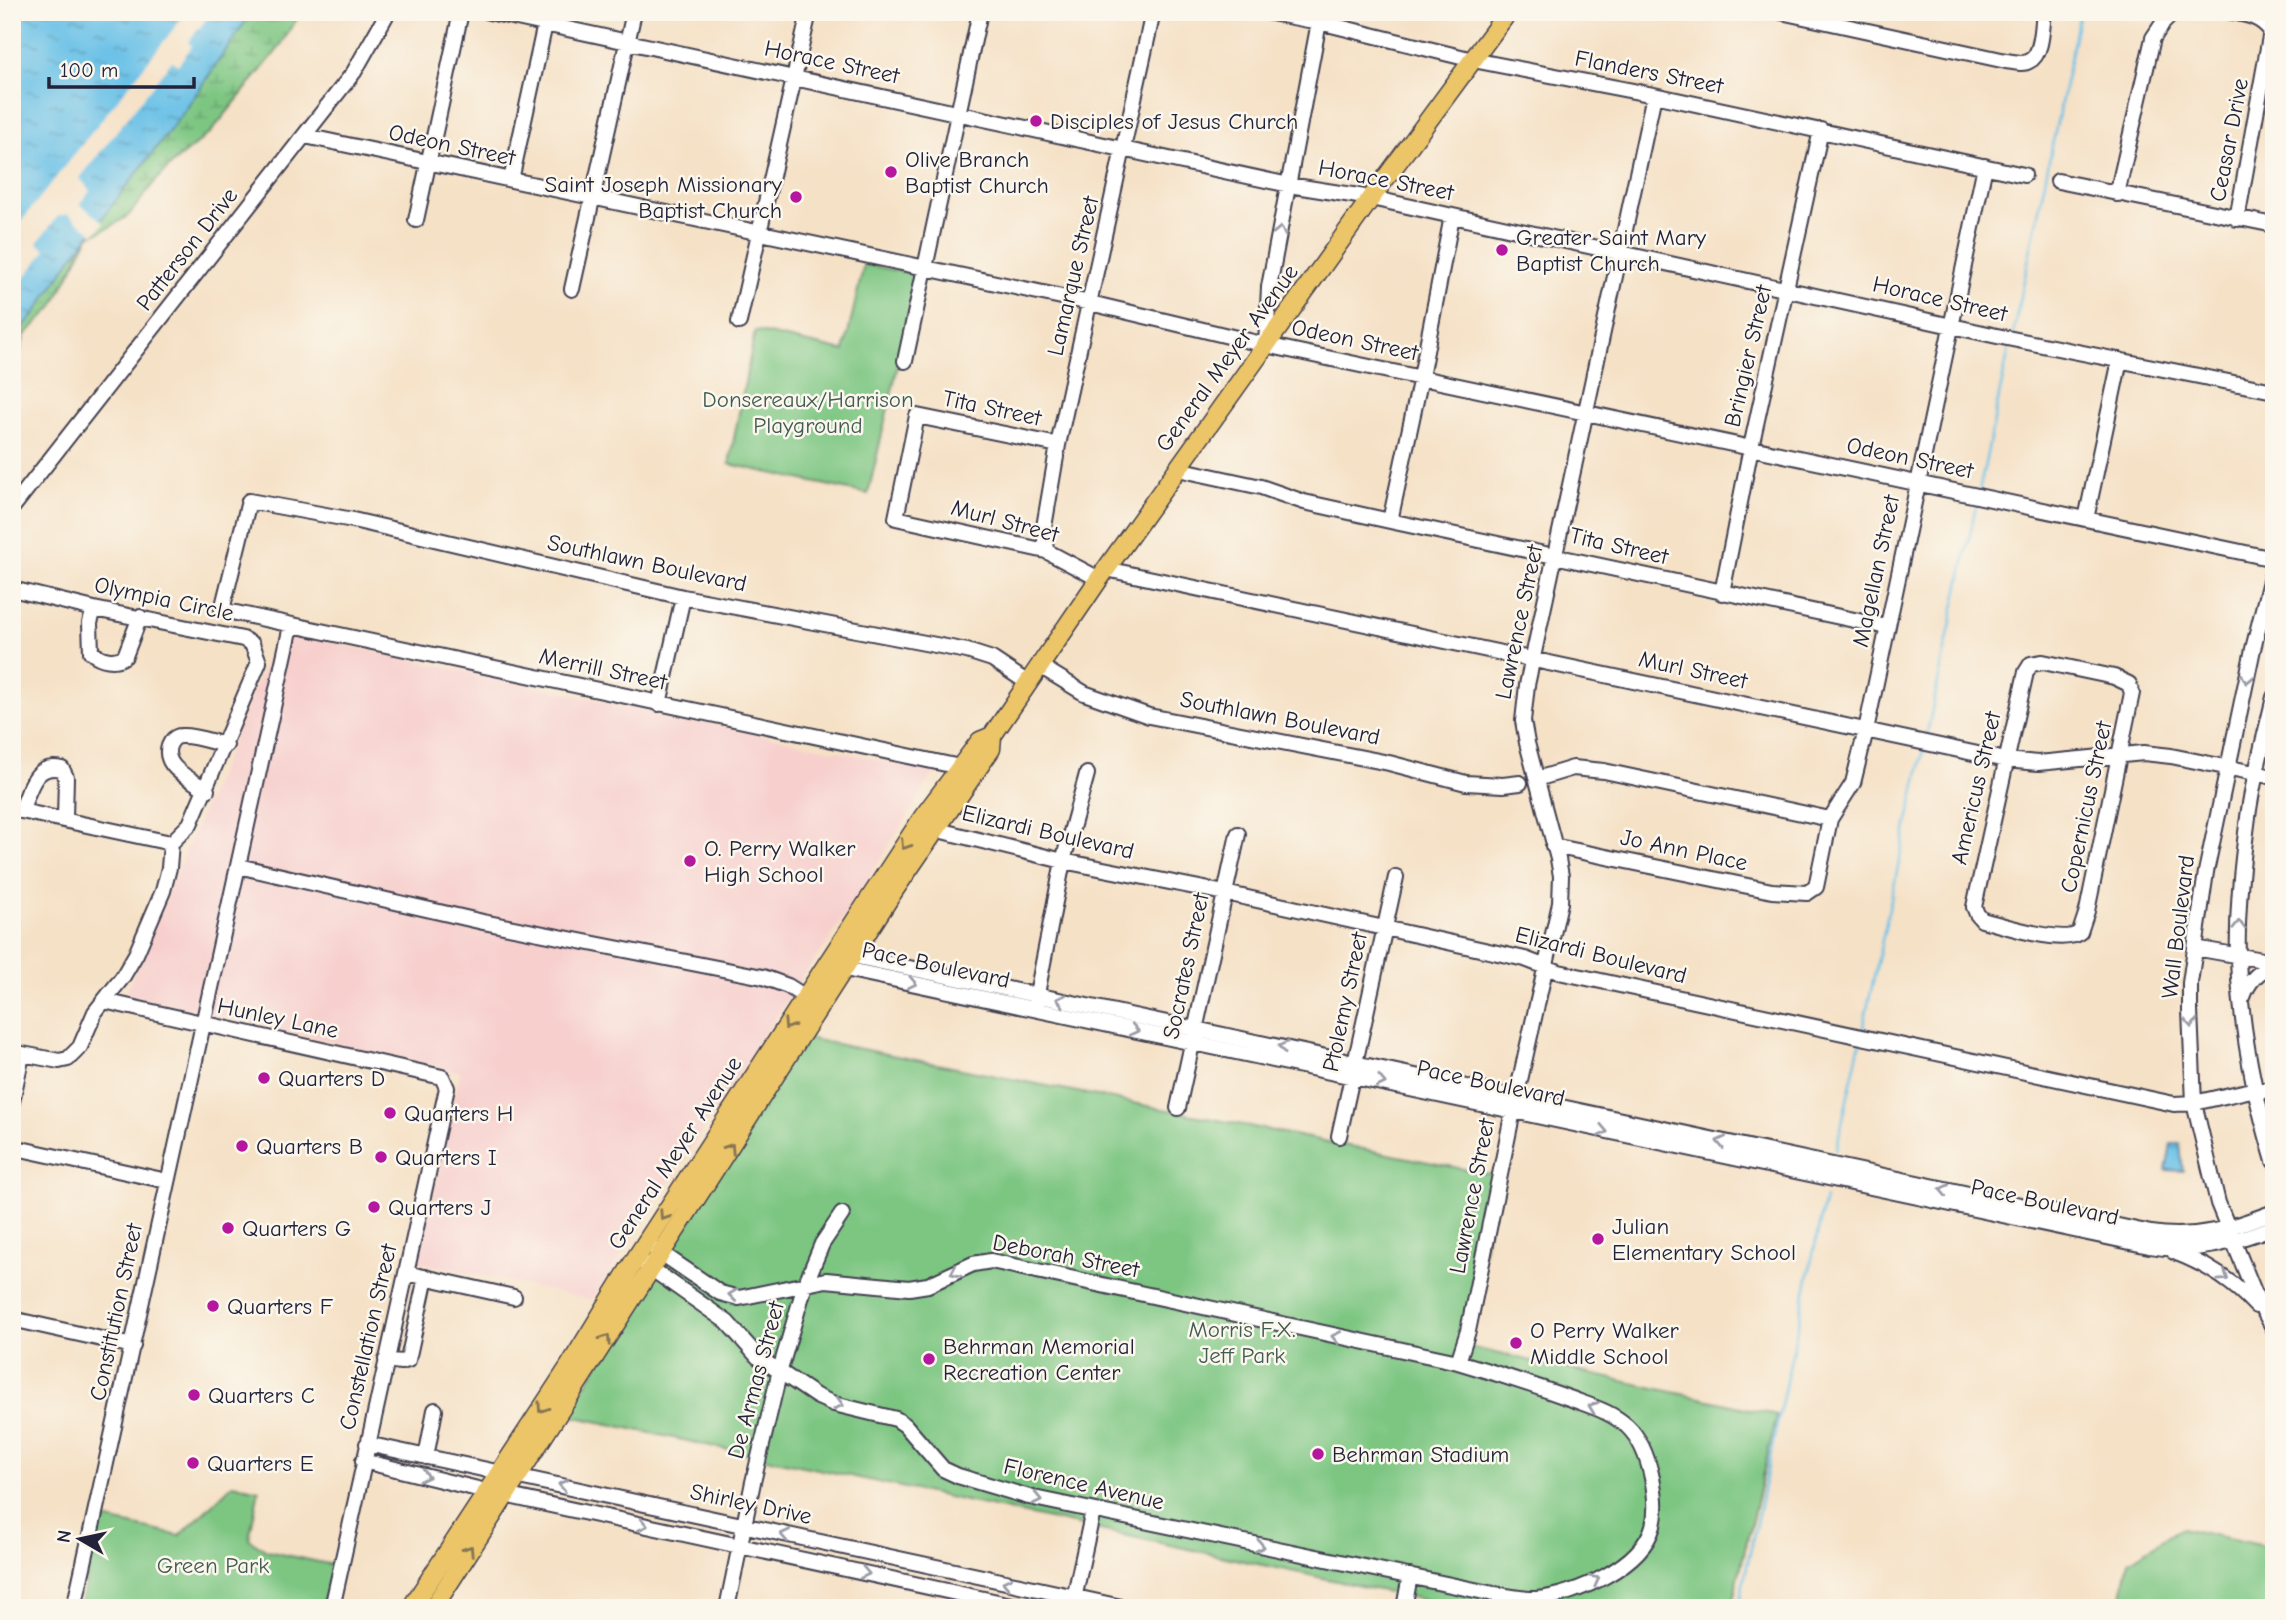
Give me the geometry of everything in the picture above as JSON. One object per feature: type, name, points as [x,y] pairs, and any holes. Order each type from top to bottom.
[{"type":"main road","name":"General Meyer Avenue","points":[[433,1608],[813,1002],[843,961],[929,823],[966,772],[980,741],[992,736],[1102,574],[1507,12]]},
{"type":"main road","name":"General Meyer Avenue","points":[[411,1608],[569,1367],[636,1258],[653,1255]]},
{"type":"street","name":"Patterson Drive","points":[[14,505],[354,72],[388,12]]},
{"type":"street","points":[[416,219],[461,12]]},
{"type":"street","name":"Horace Street","points":[[489,12],[1289,185],[1371,198],[1997,336],[2274,390]]},
{"type":"street","points":[[572,289],[634,12]]},
{"type":"street","points":[[739,322],[809,12]]},
{"type":"street","points":[[905,360],[979,12]]},
{"type":"street","name":"Lamarque Street","points":[[1046,551],[1044,527],[1058,445],[1153,12]]},
{"type":"street","name":"Flanders Street","points":[[1266,12],[1319,22],[1473,60],[1654,95],[2024,175]]},
{"type":"street","points":[[1781,12],[2023,63],[2035,57],[2044,12]]},
{"type":"street","points":[[2117,194],[2153,38],[2174,12]]},
{"type":"street","name":"Ceasar Drive","points":[[2231,12],[2256,18],[2265,23],[2271,32],[2237,219]]},
{"type":"street","points":[[1266,345],[1269,287],[1319,22]]},
{"type":"street","points":[[510,180],[545,24]]},
{"type":"street","name":"Lawrence Street","points":[[1458,1362],[1468,1331],[1514,1104],[1560,903],[1561,876],[1523,721],[1527,685],[1654,95]]},
{"type":"street","name":"Bringier Street","points":[[1722,593],[1751,447],[1821,130]]},
{"type":"street","name":"Odeon Street","points":[[305,136],[1090,303],[1266,345],[1586,414],[2274,559]]},
{"type":"street","name":"Magellan Street","points":[[1807,893],[1816,887],[1830,819],[1853,783],[1866,730],[1985,166]]},
{"type":"street","points":[[2058,181],[2274,225]]},
{"type":"street","points":[[1390,521],[1452,216]]},
{"type":"street","points":[[2086,519],[2120,360]]},
{"type":"street","name":"Tita Street","points":[[896,518],[917,416],[1058,445]]},
{"type":"street","name":"Tita Street","points":[[1178,469],[1261,487],[1304,502],[1887,627]]},
{"type":"street","name":"Southlawn Boulevard","points":[[222,610],[249,501],[353,520],[683,597],[967,651],[992,659],[1028,683]]},
{"type":"street","name":"Murl Street","points":[[896,518],[1046,551],[1102,574],[1532,660],[2006,760],[2038,763],[2144,753],[2274,777]]},
{"type":"street","name":"Wall Boulevard","points":[[2272,1326],[2230,1236],[2218,1203],[2194,1103],[2190,1001],[2206,873],[2274,565]]},
{"type":"street","name":"Olympia Circle","points":[[12,589],[94,609],[243,639],[253,644],[259,656],[258,667],[226,745],[190,824],[171,843]]},
{"type":"street","points":[[659,704],[683,597]]},
{"type":"street","points":[[94,609],[90,623],[91,652],[113,661],[125,656],[140,617]]},
{"type":"street","name":"Merrill Street","points":[[222,610],[966,772]]},
{"type":"street","name":"Constitution Street","points":[[74,1608],[291,626]]},
{"type":"street","name":"Americus Street","points":[[1982,920],[1975,911],[1975,900],[2026,673],[2031,664],[2053,663],[2114,677],[2130,686]]},
{"type":"street","name":"Southlawn Boulevard","points":[[1040,666],[1084,693],[1149,716],[1389,763],[1466,783],[1503,786],[1520,783]]},
{"type":"street","name":"Copernicus Street","points":[[1982,920],[2034,933],[2069,938],[2076,936],[2087,911],[2132,701],[2130,686]]},
{"type":"street","points":[[2274,697],[2248,815],[2241,890],[2239,956],[2242,1002],[2256,1088],[2274,1161]]},
{"type":"street","points":[[206,790],[173,766],[169,760],[168,747],[171,741],[182,736],[226,745]]},
{"type":"street","points":[[12,1102],[17,1054],[59,1061],[68,1059],[79,1047],[95,1012],[125,973],[151,920],[169,868],[171,843],[17,810],[42,769],[49,766],[62,769],[66,777],[65,819]]},
{"type":"street","points":[[1537,779],[1573,768],[1605,771],[1830,819]]},
{"type":"street","points":[[1036,1002],[1063,861],[1087,774]]},
{"type":"street","name":"Elizardi Boulevard","points":[[929,823],[1063,861],[1225,893],[1546,966],[1559,972],[2174,1104],[2194,1103],[2256,1088],[2274,1092]]},
{"type":"street","name":"Socrates Street","points":[[1178,1108],[1238,834]]},
{"type":"street","name":"Jo Ann Place","points":[[1553,846],[1752,887],[1787,893],[1807,893]]},
{"type":"street","points":[[237,866],[483,922],[763,977],[775,980],[813,1002]]},
{"type":"street","name":"Ptolemy Street","points":[[1339,1136],[1396,877]]},
{"type":"street","points":[[2195,947],[2274,963]]},
{"type":"street","name":"Pace Boulevard","points":[[843,961],[2136,1237],[2163,1248],[2182,1250],[2274,1227]]},
{"type":"street","points":[[2242,1002],[2250,981],[2274,963]]},
{"type":"street","name":"Hunley Lane","points":[[104,1001],[442,1077]]},
{"type":"street","name":"Constellation Street","points":[[332,1608],[447,1088],[442,1077]]},
{"type":"street","points":[[12,1147],[167,1181]]},
{"type":"street","name":"Pace Boulevard","points":[[2136,1237],[2230,1236],[2274,1212]]},
{"type":"street","name":"De Armas Street","points":[[727,1608],[780,1370],[805,1285],[822,1244],[842,1214]]},
{"type":"street","points":[[2163,1248],[2192,1259],[2231,1282],[2272,1326]]},
{"type":"street","name":"Deborah Street","points":[[653,1255],[720,1293],[739,1298],[826,1280],[909,1288],[928,1285],[973,1264],[991,1261],[1458,1362]]},
{"type":"street","name":"Florence Avenue","points":[[653,1255],[727,1322],[758,1357],[816,1396],[834,1404],[896,1419],[905,1425],[943,1469],[958,1476],[1029,1497],[1410,1576]]},
{"type":"street","points":[[406,1273],[513,1297]]},
{"type":"street","points":[[386,1360],[408,1360],[425,1277]]},
{"type":"street","points":[[12,1319],[133,1346]]},
{"type":"street","points":[[1404,1608],[1410,1576],[1536,1599],[1594,1583],[1635,1556],[1645,1545],[1653,1526],[1654,1489],[1649,1465],[1641,1445],[1629,1428],[1604,1411],[1514,1378],[1458,1362]]},
{"type":"street","points":[[426,1457],[435,1410]]},
{"type":"street","name":"Shirley Drive","points":[[367,1444],[518,1475],[1073,1602],[1126,1608]]},
{"type":"street","name":"Shirley Drive","points":[[363,1461],[486,1491],[1025,1608]]},
{"type":"street","points":[[1073,1602],[1093,1511]]},
{"type":"shaded area","points":[[279,631],[935,772],[826,945],[808,968],[592,1300],[418,1262],[460,1072],[125,994]]},
{"type":"green space","points":[[243,12],[301,12],[279,48],[211,132],[174,162],[129,215],[89,236],[52,308],[25,335],[17,360],[12,359],[12,325]]},
{"type":"green space","name":"Donsereaux/Harrison Playground","points":[[864,264],[919,275],[868,494],[729,464],[755,331],[844,351]]},
{"type":"green space","name":"Morris F.X. Jeff Park","points":[[801,1037],[1499,1176],[1464,1346],[1777,1415],[1731,1608],[1462,1608],[567,1415]]},
{"type":"green space","name":"Green Park","points":[[233,1484],[259,1490],[249,1539],[267,1551],[333,1565],[322,1608],[80,1608],[99,1518],[180,1536]]},
{"type":"green space","points":[[2181,1528],[2274,1548],[2274,1608],[2119,1608],[2129,1561]]},
{"type":"water","points":[[12,12],[252,12],[183,113],[12,341]]},
{"type":"water","points":[[2171,1144],[2180,1144],[2183,1171],[2166,1170]]},
{"type":"pier","points":[[187,12],[212,12],[188,42],[192,46],[178,65],[172,61],[80,178],[90,191],[80,204],[104,223],[94,234],[68,214],[58,216],[37,243],[46,250],[18,286],[12,282],[12,233]]},
{"type":"waterway","points":[[2013,334],[2080,12]]},
{"type":"waterway","points":[[1979,492],[2010,344]]},
{"type":"waterway","points":[[1926,738],[1977,502]]},
{"type":"waterway","points":[[1862,1032],[1924,748]]},
{"type":"waterway","points":[[1836,1150],[1860,1042]]},
{"type":"waterway","points":[[1738,1608],[1825,1198]]},
{"type":"place","name":"Disciples of Jesus Church","points":[[1036,121]]},
{"type":"place","name":"Olive Branch Baptist Church","points":[[891,172]]},
{"type":"place","name":"Saint Joseph Missionary Baptist Church","points":[[796,197]]},
{"type":"place","name":"Greater Saint Mary Baptist Church","points":[[1502,250]]},
{"type":"place","name":"O. Perry Walker High School","points":[[690,861]]},
{"type":"place","name":"Quarters D","points":[[264,1078]]},
{"type":"place","name":"Quarters H","points":[[390,1113]]},
{"type":"place","name":"Quarters B","points":[[242,1146]]},
{"type":"place","name":"Quarters I","points":[[381,1157]]},
{"type":"place","name":"Quarters J","points":[[374,1207]]},
{"type":"place","name":"Quarters G","points":[[228,1228]]},
{"type":"place","name":"Julian Elementary School","points":[[1598,1239]]},
{"type":"place","name":"Quarters F","points":[[213,1306]]},
{"type":"place","name":"O Perry Walker Middle School","points":[[1516,1343]]},
{"type":"place","name":"Behrman Memorial Recreation Center","points":[[929,1359]]},
{"type":"place","name":"Quarters C","points":[[194,1395]]},
{"type":"place","name":"Behrman Stadium","points":[[1318,1454]]},
{"type":"place","name":"Quarters E","points":[[193,1463]]}]
